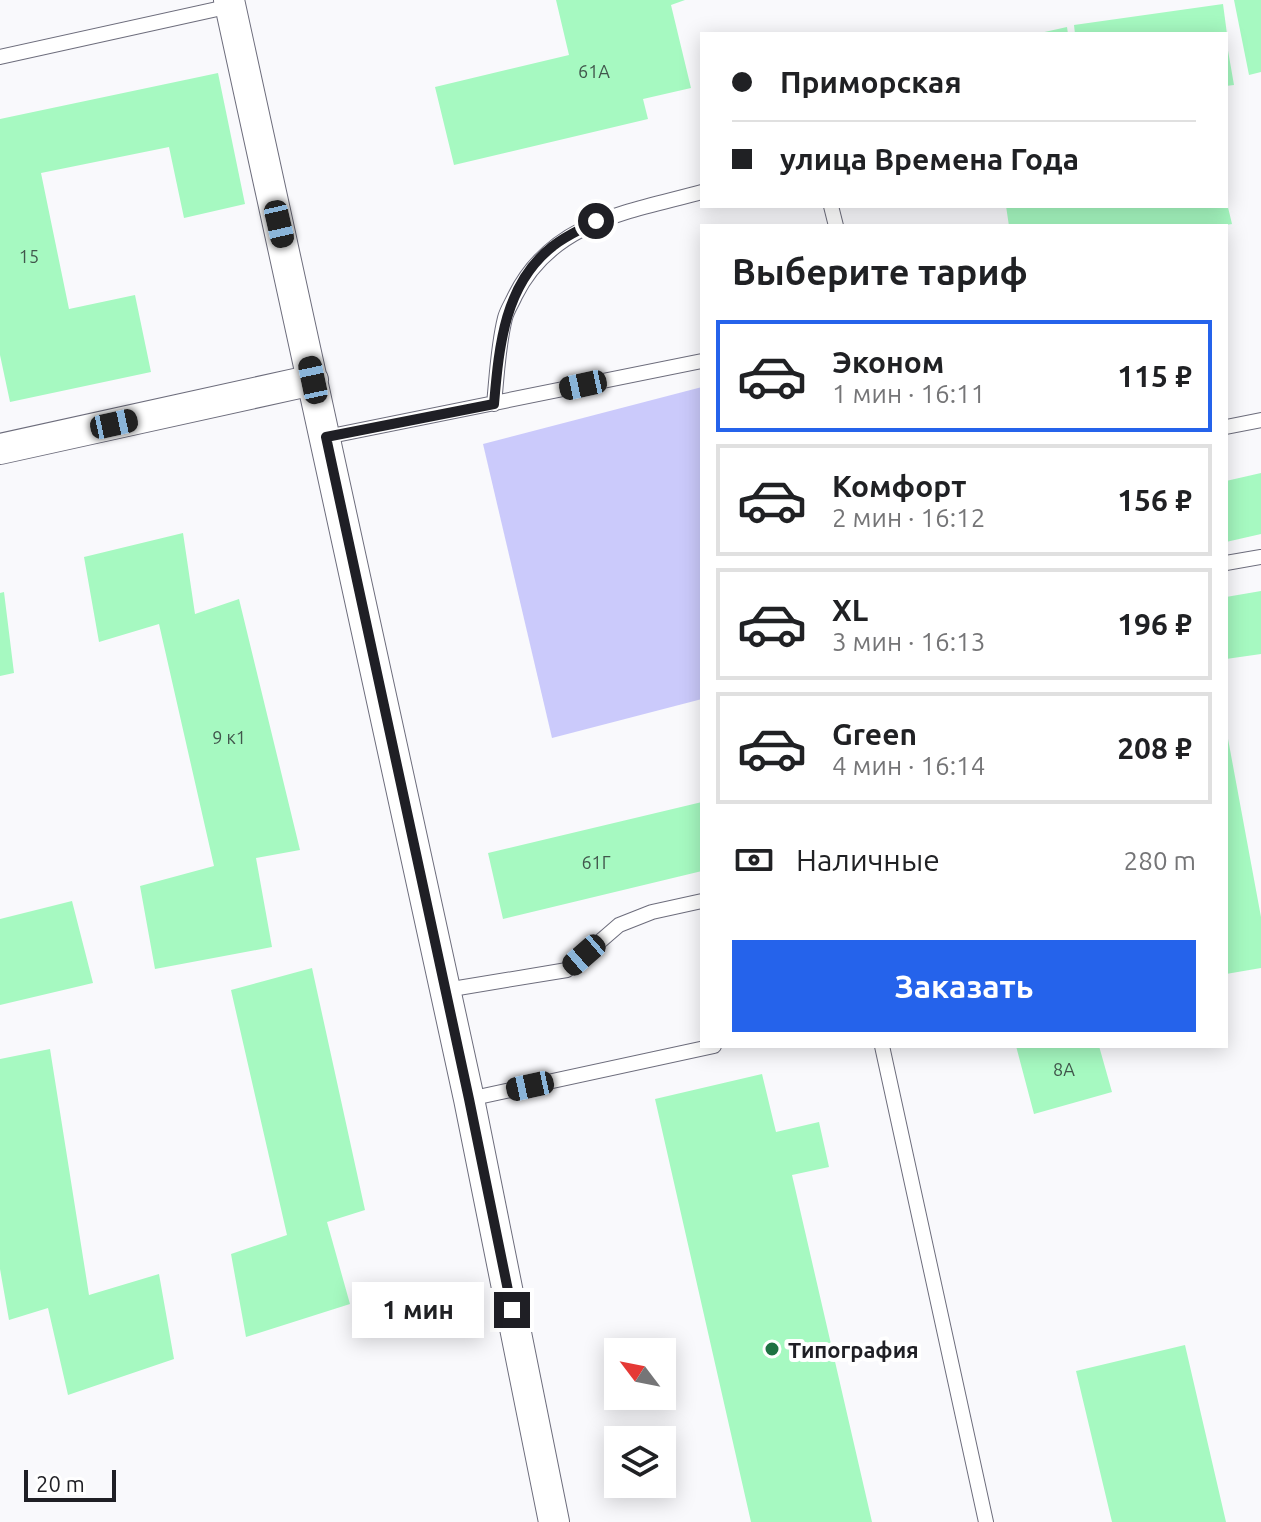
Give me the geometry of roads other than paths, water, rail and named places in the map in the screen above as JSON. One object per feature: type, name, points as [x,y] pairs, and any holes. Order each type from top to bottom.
[{"type":"street","points":[[230,3],[446,990],[554,1522]]},
{"type":"street","points":[[0,449],[313,380]]},
{"type":"lane","points":[[0,57],[230,3]]},
{"type":"lane","points":[[494,404],[505,316],[524,278],[553,246],[596,221],[700,193]]},
{"type":"lane","points":[[326,437],[700,361]]},
{"type":"lane","points":[[1228,427],[1261,420]]},
{"type":"lane","points":[[1228,563],[1261,557]]},
{"type":"lane","points":[[446,990],[567,970],[619,925],[652,912],[700,901]]},
{"type":"lane","points":[[469,1099],[705,1048]]},
{"type":"lane","points":[[882,1048],[986,1522]]},
{"type":"place","name":"Типография","points":[[772,1349]]}]
